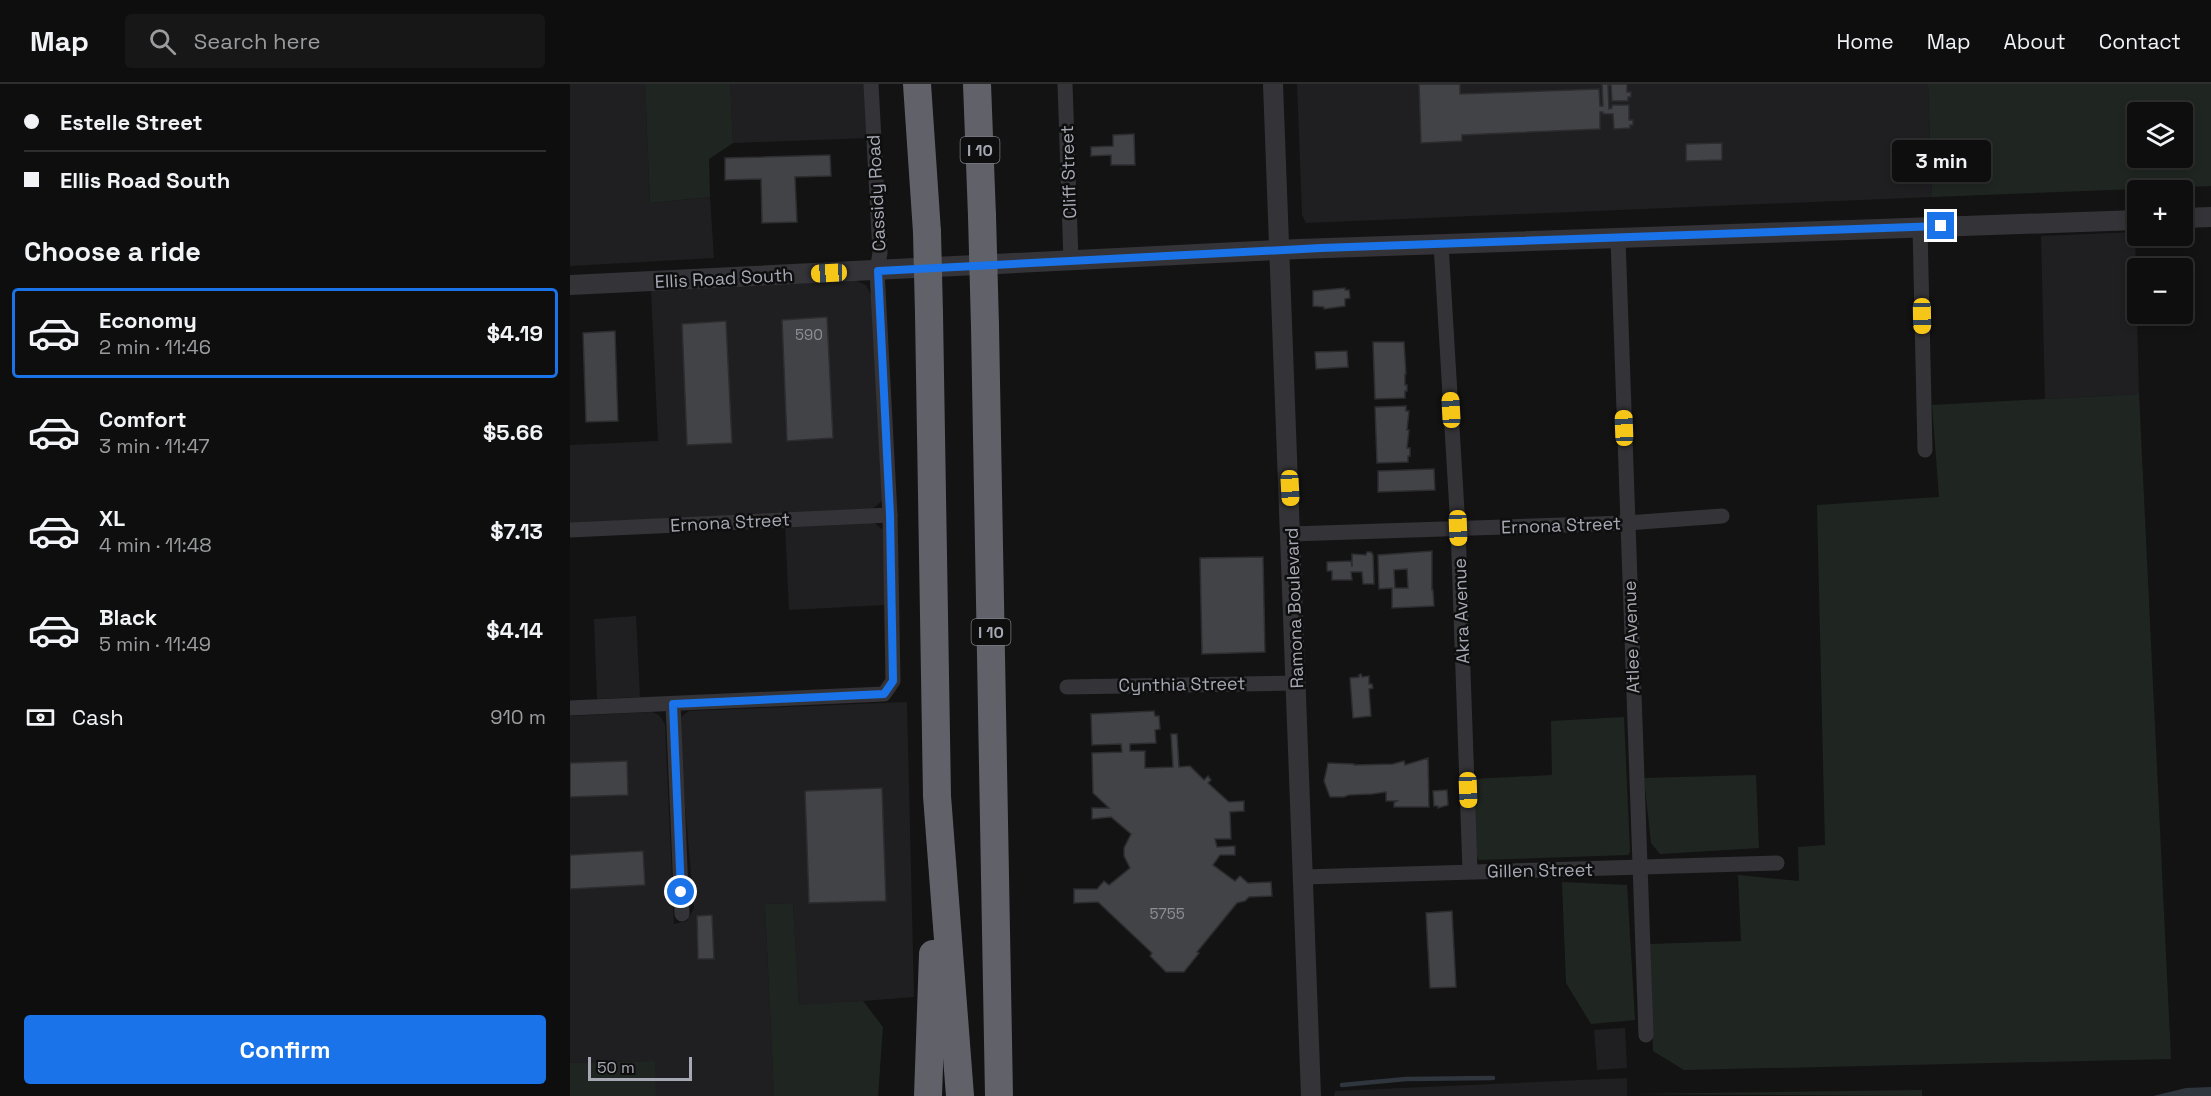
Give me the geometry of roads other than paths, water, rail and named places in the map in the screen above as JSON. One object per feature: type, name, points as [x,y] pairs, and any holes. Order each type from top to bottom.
[{"type":"highway","points":[[917,84],[927,232],[937,796],[928,1096]]},
{"type":"highway","name":"I 10","points":[[977,84],[985,326],[999,1096]]},
{"type":"highway","points":[[937,796],[960,1096]]},
{"type":"street","name":"Cassidy Road","points":[[673,704],[884,694],[893,681],[890,515],[871,84]]},
{"type":"street","name":"Cliff Street","points":[[1065,84],[1071,261]]},
{"type":"street","name":"Ramona Boulevard","points":[[1273,84],[1292,534],[1311,1096]]},
{"type":"street","points":[[2193,218],[2211,217]]},
{"type":"street","name":"Ellis Road South","points":[[570,285],[1441,244],[2127,220]]},
{"type":"street","points":[[1920,227],[1925,450]]},
{"type":"street","name":"Atlee Avenue","points":[[1618,239],[1646,1035]]},
{"type":"street","name":"Akra Avenue","points":[[1441,244],[1458,528],[1470,871]]},
{"type":"street","name":"Ernona Street","points":[[570,530],[890,515]]},
{"type":"street","name":"Ernona Street","points":[[1292,534],[1627,523],[1722,516]]},
{"type":"street","name":"Cynthia Street","points":[[1067,687],[1296,682]]},
{"type":"street","points":[[570,708],[673,704],[682,914]]},
{"type":"street","name":"Gillen Street","points":[[1303,877],[1777,863]]},
{"type":"waterway","points":[[1342,1085],[1406,1079],[1493,1078]]}]
